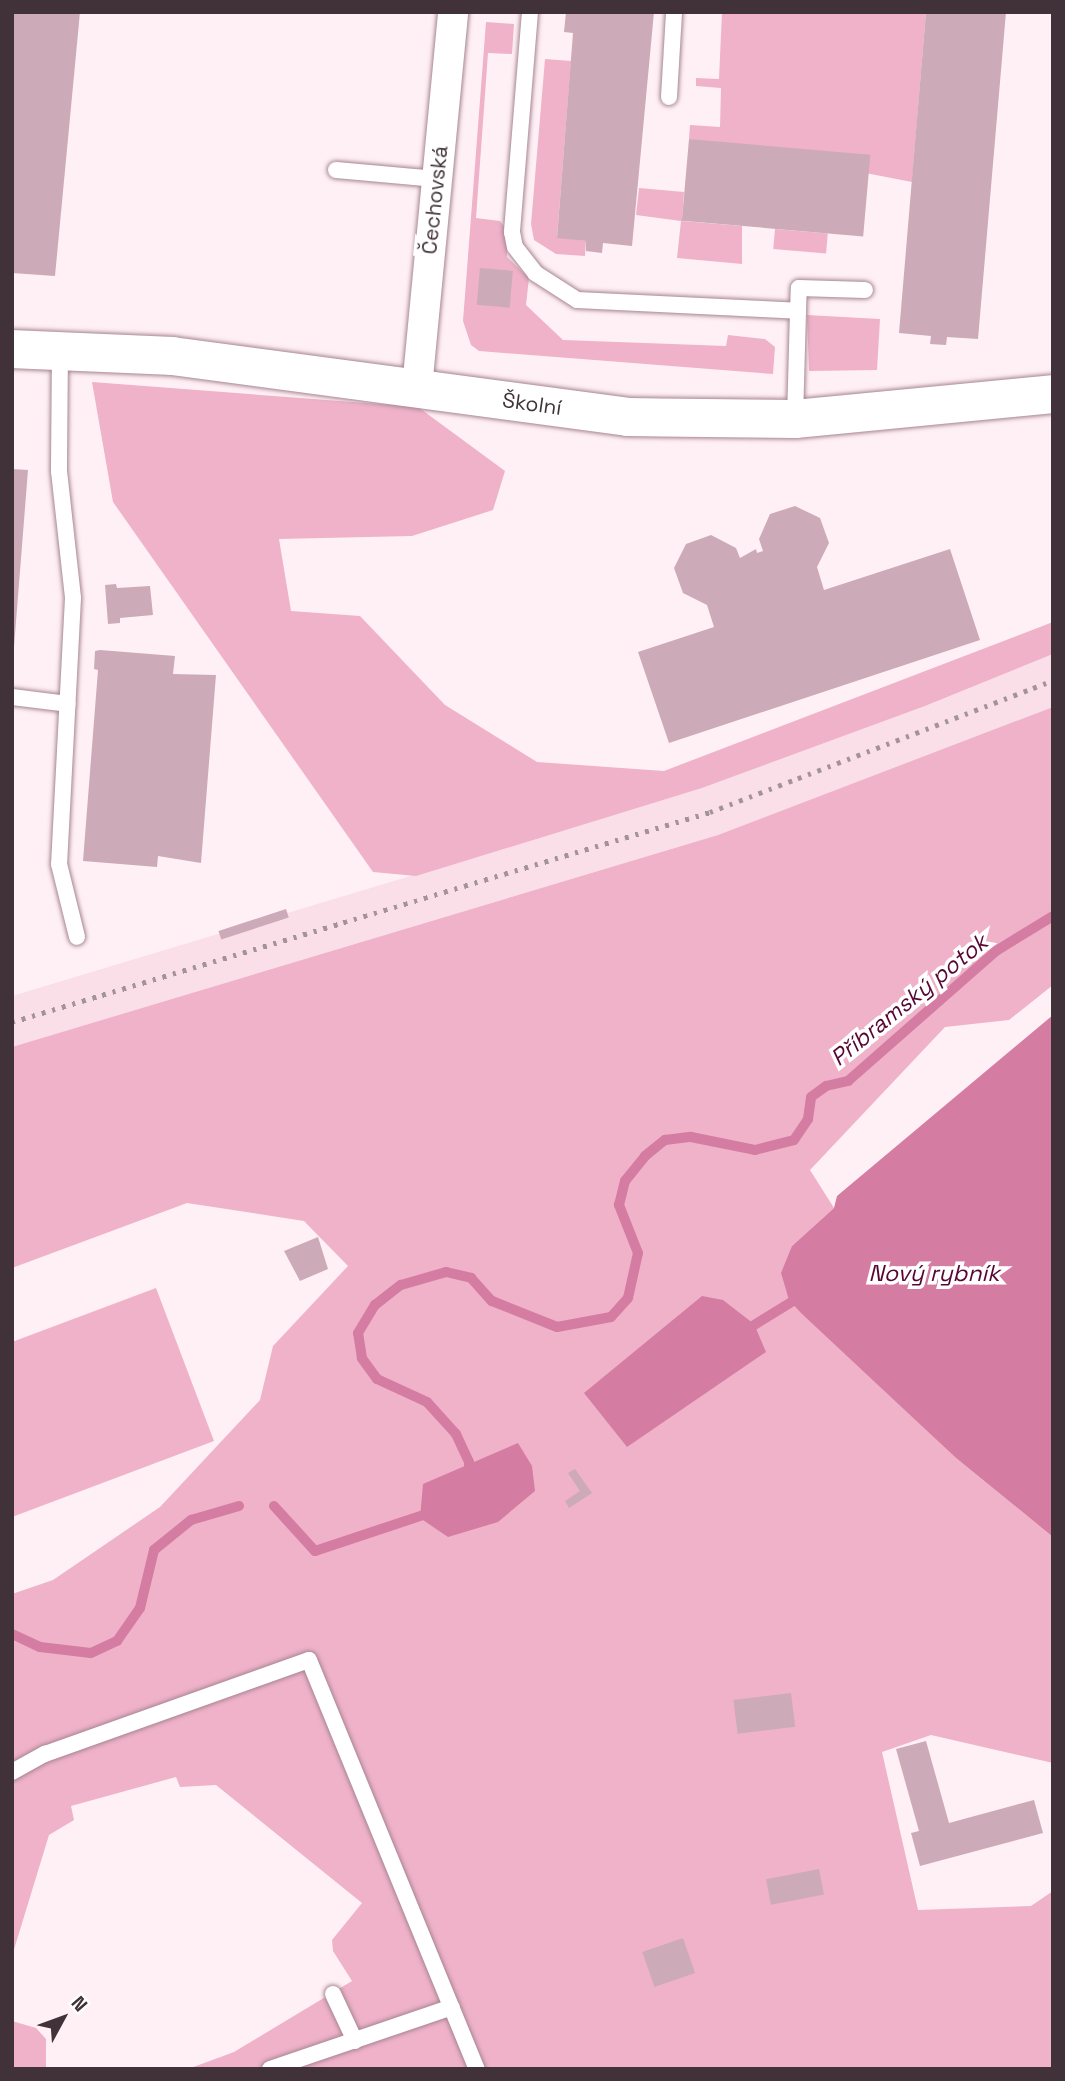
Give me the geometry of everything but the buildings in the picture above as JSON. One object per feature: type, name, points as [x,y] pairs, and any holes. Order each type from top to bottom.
[{"type":"street","name":"Čechovská","points":[[417,388],[453,12]]},
{"type":"street","name":"Školní","points":[[12,349],[172,356],[628,417],[795,419],[1053,394]]},
{"type":"lane","points":[[530,12],[512,232],[523,261],[556,290],[577,300],[798,311]]},
{"type":"lane","points":[[669,97],[674,12]]},
{"type":"lane","points":[[336,170],[437,179]]},
{"type":"lane","points":[[795,419],[799,288],[865,290]]},
{"type":"lane","points":[[60,350],[59,471],[73,598],[59,864],[77,937]]},
{"type":"lane","points":[[12,697],[68,704]]},
{"type":"lane","points":[[12,1772],[45,1754],[309,1660],[477,2069]]},
{"type":"lane","points":[[333,1994],[355,2041]]},
{"type":"lane","points":[[270,2069],[452,2007]]},
{"type":"shaded area","points":[[722,12],[926,12],[912,182],[689,139],[690,125],[720,127],[721,88],[696,86],[696,78],[719,79]]},
{"type":"shaded area","points":[[486,22],[514,24],[512,54],[488,53],[476,218],[500,221],[507,230],[507,257],[529,278],[526,305],[563,340],[726,346],[728,335],[765,339],[775,347],[773,374],[479,351],[471,345],[463,321]]},
{"type":"shaded area","points":[[545,59],[571,61],[557,237],[586,241],[585,256],[556,254],[534,240],[531,224]]},
{"type":"shaded area","points":[[639,188],[684,192],[682,221],[742,226],[742,264],[677,258],[681,221],[636,215]]},
{"type":"shaded area","points":[[775,229],[828,234],[826,254],[773,249]]},
{"type":"shaded area","points":[[807,315],[880,319],[877,370],[809,371]]},
{"type":"shaded area","points":[[92,382],[418,407],[505,471],[493,510],[412,536],[279,539],[291,611],[360,616],[445,705],[537,762],[664,771],[1053,622],[1053,654],[925,706],[702,788],[416,876],[373,872],[113,502]]},
{"type":"shaded area","points":[[1053,654],[1053,707],[944,752],[718,835],[12,1047],[12,996],[702,788],[925,706]]},
{"type":"shaded area","points":[[1053,707],[1053,985],[1009,1020],[945,1027],[810,1170],[834,1208],[792,1246],[789,1300],[956,1458],[1053,1537],[1053,1763],[931,1735],[882,1752],[918,1910],[1031,1906],[1053,1891],[1053,2069],[188,2069],[234,2052],[352,1981],[333,1951],[332,1940],[362,1903],[216,1785],[180,1787],[176,1777],[71,1806],[74,1820],[49,1835],[12,1956],[12,1594],[53,1580],[160,1507],[260,1400],[273,1346],[348,1266],[304,1221],[187,1203],[12,1268],[12,1047],[718,835]]},
{"type":"shaded area","points":[[156,1288],[214,1441],[12,1517],[12,1342]]},
{"type":"shaded area","points":[[12,2021],[36,2028],[46,2039],[46,2069],[12,2069]]},
{"type":"water","name":"Nový rybník","points":[[1053,1015],[1053,1537],[956,1458],[801,1313],[789,1300],[781,1273],[792,1246],[834,1208],[837,1196]]},
{"type":"water","points":[[702,1296],[723,1300],[754,1324],[766,1352],[627,1447],[584,1393]]},
{"type":"water","points":[[518,1443],[532,1466],[535,1491],[498,1522],[448,1537],[420,1518],[423,1484]]},
{"type":"waterway","name":"Příbramský potok","points":[[469,1474],[469,1462],[456,1434],[427,1402],[377,1379],[362,1358],[358,1333],[375,1305],[401,1285],[446,1272],[471,1278],[492,1301],[557,1327],[611,1317],[628,1298],[638,1253],[619,1205],[625,1181],[645,1156],[665,1140],[691,1137],[755,1150],[794,1140],[808,1119],[811,1097],[826,1086],[848,1081],[996,951],[1053,916]]},
{"type":"waterway","points":[[743,1332],[801,1296]]},
{"type":"waterway","name":"Příbramský potok","points":[[12,1634],[40,1647],[91,1653],[117,1641],[140,1608],[154,1550],[191,1520],[239,1506]]},
{"type":"waterway","name":"Příbramský potok","points":[[274,1506],[315,1551],[429,1513]]},
{"type":"railway","points":[[12,1022],[710,812],[1053,680]]}]
